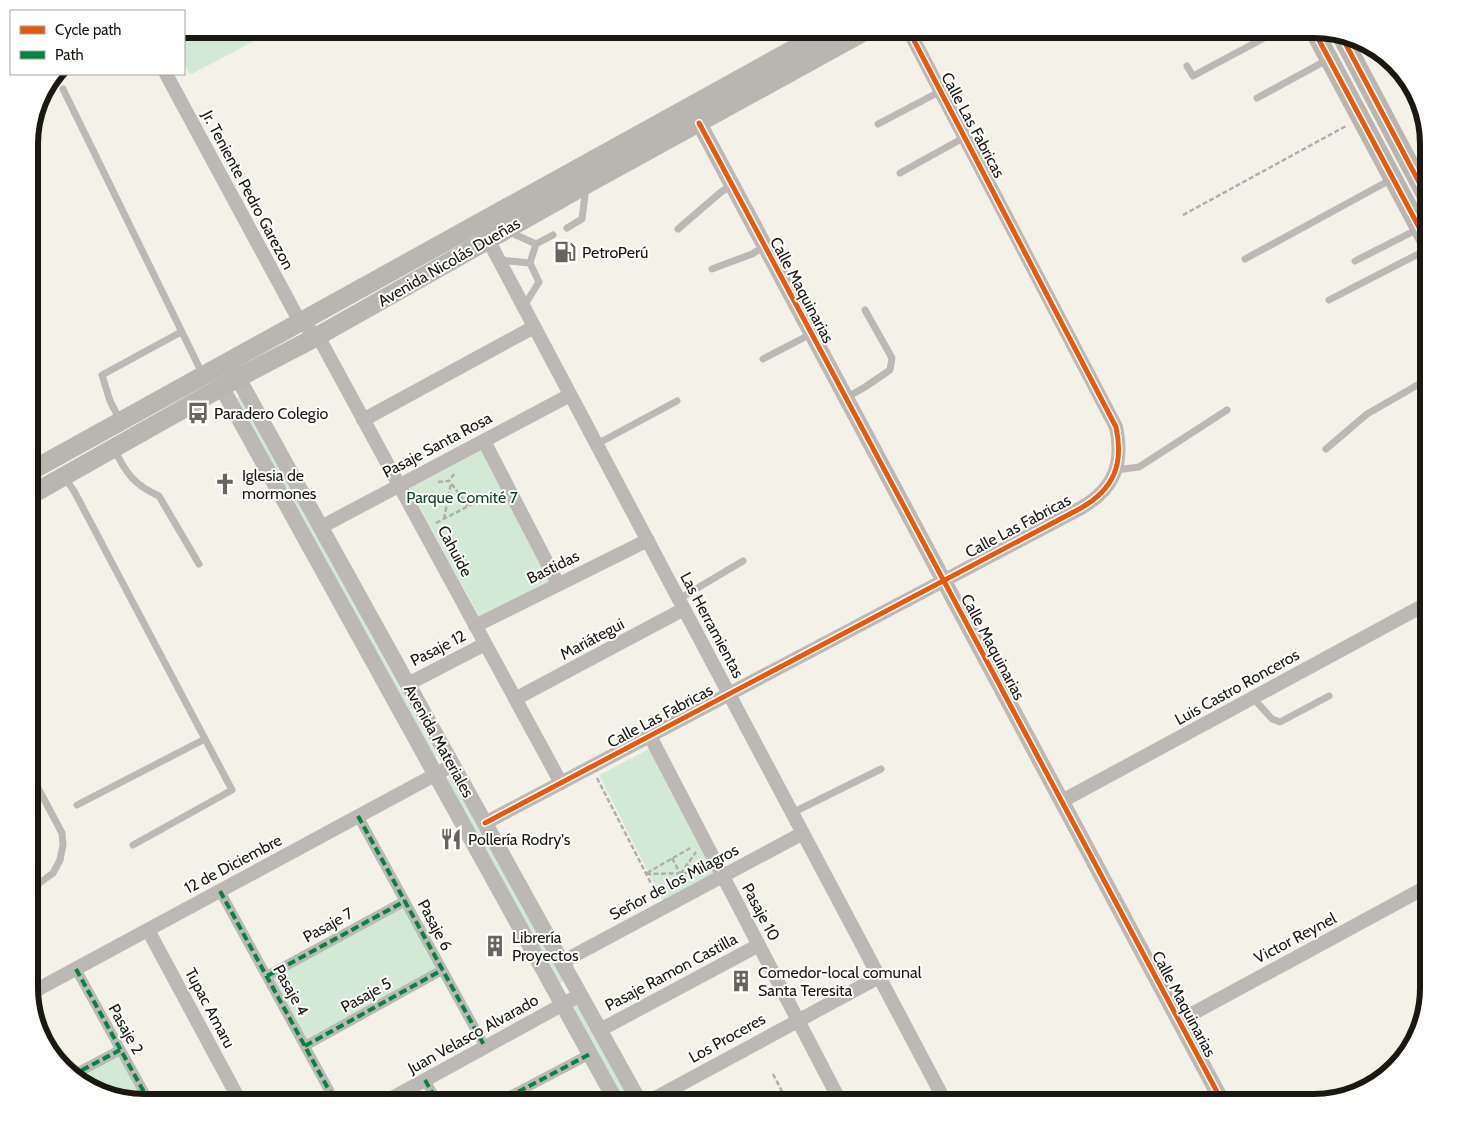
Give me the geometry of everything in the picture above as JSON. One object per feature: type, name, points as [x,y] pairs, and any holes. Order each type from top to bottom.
[{"type":"main road","name":"Avenida Nicolás Dueñas","points":[[38,467],[814,38]]},
{"type":"main road","name":"Avenida Nicolás Dueñas","points":[[38,491],[592,181],[853,38]]},
{"type":"main road","points":[[1318,38],[1420,229]]},
{"type":"main road","points":[[1345,42],[1420,166]]},
{"type":"main road","points":[[588,162],[592,181]]},
{"type":"street","name":"Calle Las Fabricas","points":[[485,823],[1093,501],[1103,492],[1116,470],[1120,443],[1116,427],[913,38]]},
{"type":"street","name":"Jr. Teniente Pedro Garezon","points":[[167,75],[300,322]]},
{"type":"street","name":"Calle Maquinarias","points":[[699,123],[1218,1094]]},
{"type":"street","name":"Las Herramientas","points":[[479,222],[941,1094]]},
{"type":"street","points":[[300,322],[318,336]]},
{"type":"street","points":[[363,420],[534,327]]},
{"type":"street","name":"Cahuide","points":[[318,336],[561,783]]},
{"type":"street","name":"Avenida Materiales","points":[[238,378],[635,1094]]},
{"type":"street","name":"Avenida Materiales","points":[[222,388],[612,1094]]},
{"type":"street","name":"Pasaje Santa Rosa","points":[[321,527],[570,395]]},
{"type":"street","points":[[484,441],[558,584]]},
{"type":"street","name":"Bastidas","points":[[475,626],[648,540]]},
{"type":"street","name":"Mariátegui","points":[[515,699],[682,604]]},
{"type":"street","name":"Luis Castro Ronceros","points":[[1062,801],[1420,606]]},
{"type":"street","name":"Pasaje 12","points":[[408,684],[485,644]]},
{"type":"street","name":"Pasaje 10","points":[[650,736],[836,1094]]},
{"type":"street","name":"12 de Diciembre","points":[[38,989],[453,765]]},
{"type":"street","name":"Pasaje 6","points":[[358,816],[484,1047]]},
{"type":"street","name":"Señor de los Milagros","points":[[562,962],[722,874],[803,833]]},
{"type":"street","name":"Victor Reynel","points":[[1178,1020],[1420,890]]},
{"type":"street","name":"Pasaje 4","points":[[220,891],[331,1094]]},
{"type":"street","name":"Pasaje 7","points":[[267,976],[405,901]]},
{"type":"street","name":"Tupac Amaru","points":[[148,930],[236,1094]]},
{"type":"street","name":"Pasaje Ramon Castilla","points":[[600,1030],[759,945]]},
{"type":"street","name":"Pasaje 2","points":[[76,969],[145,1094]]},
{"type":"street","name":"Pasaje 5","points":[[305,1046],[442,970]]},
{"type":"street","name":"Los Proceres","points":[[662,1094],[879,977]]},
{"type":"street","name":"Juan Velasco Alvarado","points":[[399,1094],[580,995]]},
{"type":"street","points":[[78,1072],[120,1050]]},
{"type":"street","points":[[514,1094],[590,1054]]},
{"type":"street","points":[[425,1080],[433,1094]]},
{"type":"lane","points":[[1187,66],[1194,76],[1264,38]]},
{"type":"lane","points":[[1257,98],[1330,59]]},
{"type":"lane","points":[[62,90],[203,376]]},
{"type":"lane","points":[[878,124],[941,91]]},
{"type":"lane","points":[[900,173],[965,137]]},
{"type":"lane","points":[[1245,259],[1393,178]]},
{"type":"lane","points":[[567,228],[582,219],[592,181]]},
{"type":"lane","points":[[678,229],[721,192],[732,185]]},
{"type":"lane","points":[[505,230],[536,244]]},
{"type":"lane","points":[[524,307],[539,282],[530,263],[536,244],[554,235]]},
{"type":"lane","points":[[1355,262],[1420,238]]},
{"type":"lane","points":[[712,269],[752,254],[765,246]]},
{"type":"lane","points":[[1329,300],[1420,253]]},
{"type":"lane","points":[[499,260],[530,263]]},
{"type":"lane","points":[[846,398],[890,370],[892,358],[865,310]]},
{"type":"lane","points":[[121,421],[110,401],[102,374],[181,332]]},
{"type":"lane","points":[[763,360],[812,334]]},
{"type":"lane","points":[[1326,448],[1366,414],[1420,384]]},
{"type":"lane","points":[[597,444],[677,401]]},
{"type":"lane","points":[[1116,470],[1139,467],[1227,410]]},
{"type":"lane","points":[[113,449],[128,476],[147,491],[159,496],[199,564]]},
{"type":"lane","points":[[64,477],[232,788],[231,791],[133,845]]},
{"type":"lane","points":[[682,604],[743,561]]},
{"type":"lane","points":[[1253,698],[1272,719],[1280,722],[1329,696]]},
{"type":"lane","points":[[78,805],[205,739]]},
{"type":"lane","points":[[792,813],[881,770]]},
{"type":"lane","points":[[38,788],[62,833],[63,845],[60,860],[53,873],[38,884]]},
{"type":"path","points":[[1183,215],[1361,118]]},
{"type":"path","points":[[444,519],[450,482],[468,506]]},
{"type":"path","points":[[423,530],[508,486]]},
{"type":"path","points":[[591,767],[663,906]]},
{"type":"path","points":[[646,874],[704,840]]},
{"type":"path","points":[[663,906],[680,874],[704,840]]},
{"type":"path","points":[[672,858],[684,882]]},
{"type":"path","points":[[646,874],[722,874]]},
{"type":"path","points":[[773,1074],[784,1094]]},
{"type":"path","points":[[776,1094],[782,1091]]},
{"type":"green space","points":[[185,38],[260,38],[190,75],[185,66]]},
{"type":"green space","points":[[240,396],[437,756],[427,761],[231,402]]},
{"type":"green space","name":"Parque Comité 7","points":[[480,440],[551,580],[480,618],[405,480]]},
{"type":"green space","points":[[651,748],[716,874],[663,901],[599,775]]},
{"type":"green space","points":[[450,778],[565,980],[553,989],[438,784]]},
{"type":"green space","points":[[403,905],[437,969],[307,1043],[271,976]]},
{"type":"green space","points":[[575,1003],[626,1094],[613,1094],[565,1009]]},
{"type":"green space","points":[[118,1054],[141,1094],[129,1094],[109,1089],[96,1084],[81,1074]]},
{"type":"marked path","points":[[358,816],[485,1047]]},
{"type":"marked path","points":[[220,891],[331,1094]]},
{"type":"marked path","points":[[267,976],[405,901]]},
{"type":"marked path","points":[[76,969],[145,1094]]},
{"type":"marked path","points":[[305,1046],[442,970]]},
{"type":"marked path","points":[[78,1072],[120,1050]]},
{"type":"marked path","points":[[514,1094],[590,1054]]},
{"type":"marked path","points":[[425,1080],[433,1094]]},
{"type":"cycle path","points":[[485,823],[1081,508],[1102,493],[1109,484],[1114,474],[1119,453],[1116,427],[913,38]]},
{"type":"cycle path","points":[[1318,38],[1420,229]]},
{"type":"cycle path","points":[[1345,42],[1420,184]]},
{"type":"cycle path","points":[[699,123],[1218,1094]]},
{"type":"place","name":"PetroPerú","points":[[565,252]]},
{"type":"place","name":"Paradero Colegio","points":[[198,413]]},
{"type":"place","name":"Iglesia de mormones","points":[[225,484]]},
{"type":"place","name":"Pollería Rodry's","points":[[451,839]]},
{"type":"place","name":"Librería Proyectos","points":[[495,946]]},
{"type":"place","name":"Comedor-local comunal Santa Teresita","points":[[741,981]]}]
